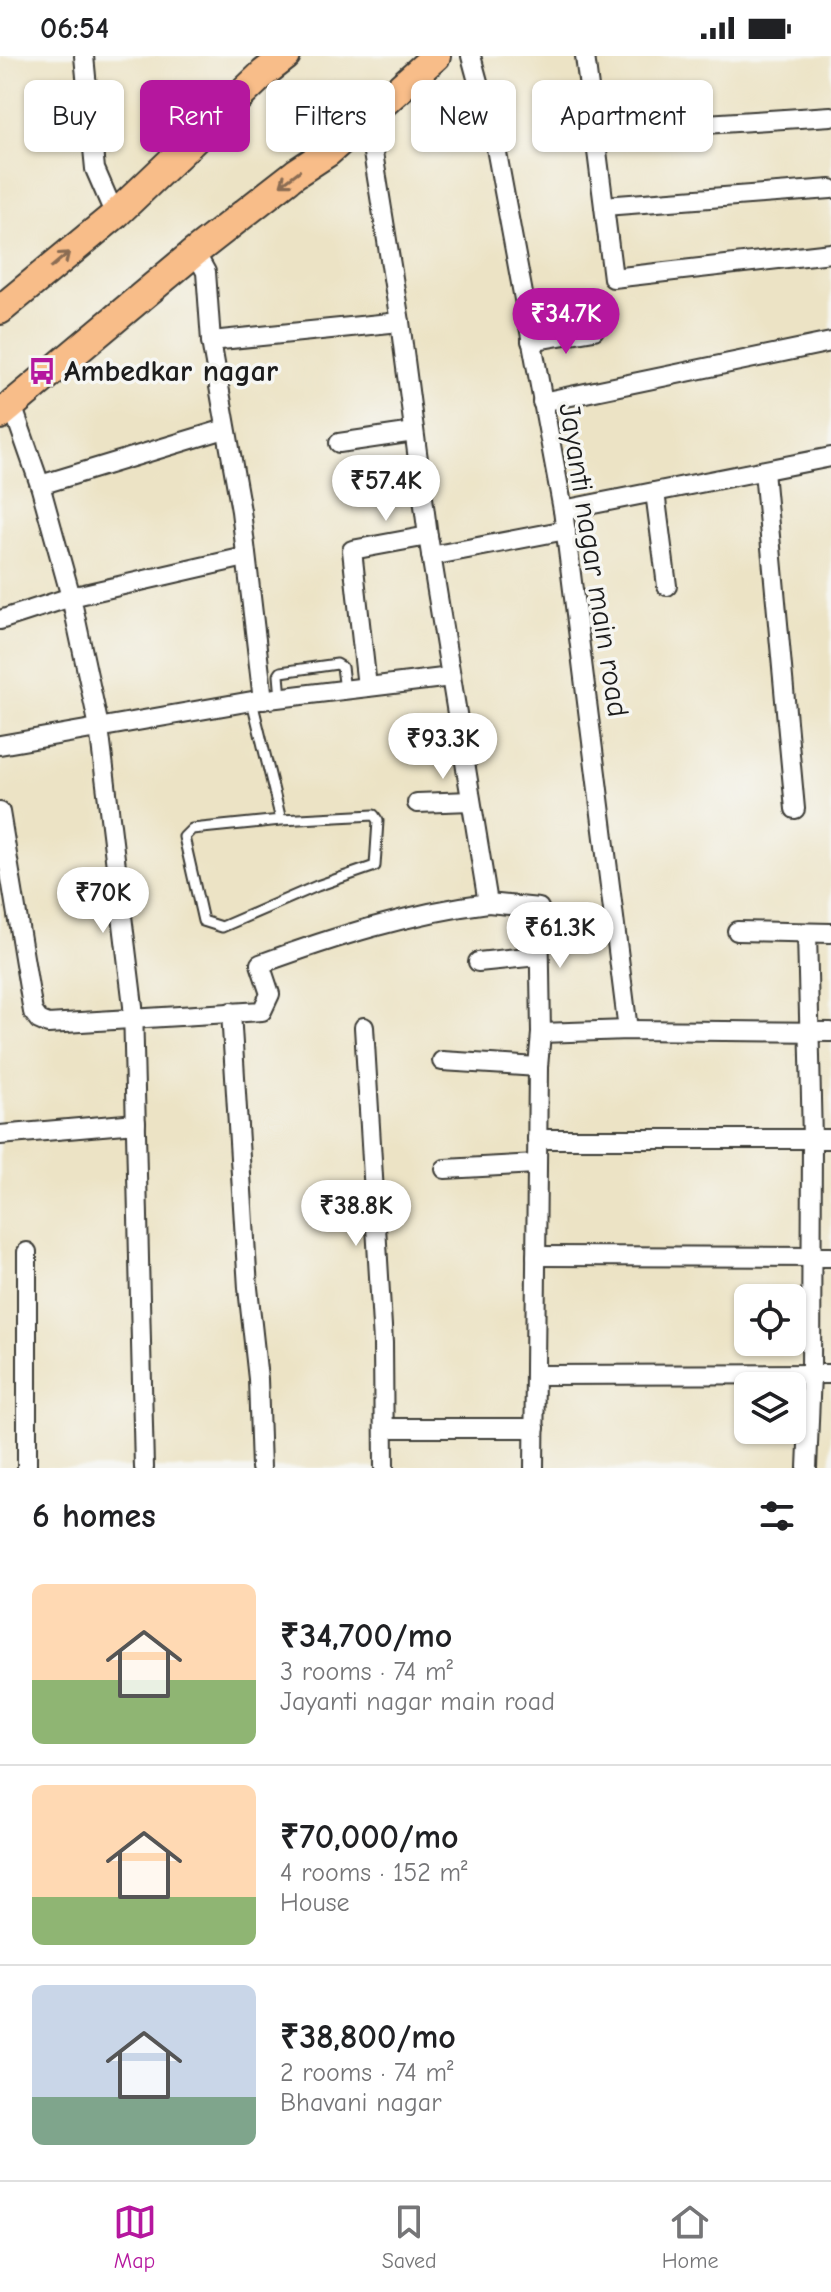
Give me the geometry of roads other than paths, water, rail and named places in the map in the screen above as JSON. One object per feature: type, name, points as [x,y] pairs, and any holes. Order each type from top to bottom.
[{"type":"main road","points":[[1,307],[115,215],[264,73],[286,56]]},
{"type":"main road","points":[[395,92],[436,56]]},
{"type":"main road","points":[[6,410],[195,252],[296,173],[328,152]]},
{"type":"street","points":[[84,56],[95,169],[115,215]]},
{"type":"street","name":"Jayanti nagar main road","points":[[471,56],[496,148],[563,510],[628,1030]]},
{"type":"street","points":[[585,56],[588,80]]},
{"type":"street","points":[[713,123],[831,116]]},
{"type":"street","points":[[373,152],[400,322],[431,556],[488,903]]},
{"type":"street","points":[[596,152],[613,278],[831,253]]},
{"type":"street","points":[[604,206],[831,189]]},
{"type":"street","points":[[195,252],[206,272],[211,341],[241,511],[265,700]]},
{"type":"street","points":[[211,341],[400,322]]},
{"type":"street","points":[[531,341],[594,330]]},
{"type":"street","points":[[542,402],[831,342]]},
{"type":"street","points":[[6,410],[40,485],[71,597],[99,727],[133,1018],[144,1468]]},
{"type":"street","points":[[40,485],[225,429]]},
{"type":"street","points":[[339,443],[414,432]]},
{"type":"street","points":[[563,510],[831,457]]},
{"type":"street","points":[[764,471],[795,809]]},
{"type":"street","points":[[655,492],[667,586]]},
{"type":"street","points":[[431,556],[566,530]]},
{"type":"street","points":[[367,687],[352,550],[428,536]]},
{"type":"street","points":[[0,620],[71,597],[245,557]]},
{"type":"street","points":[[0,745],[265,700],[451,677]]},
{"type":"street","points":[[417,803],[471,801]]},
{"type":"street","points":[[0,812],[33,1012],[39,1020],[48,1024],[256,1012],[266,1008],[270,994],[260,964],[282,954],[394,921],[452,908],[488,903],[539,908],[541,1033],[536,1164],[534,1468]]},
{"type":"street","points":[[737,931],[831,933]]},
{"type":"street","points":[[807,933],[808,1031],[822,1139],[811,1257],[807,1468]]},
{"type":"street","points":[[478,962],[538,956]]},
{"type":"street","points":[[231,1012],[248,1288],[258,1379],[261,1468]]},
{"type":"street","points":[[364,1027],[383,1343],[384,1468]]},
{"type":"street","points":[[541,1033],[628,1030],[831,1032]]},
{"type":"street","points":[[442,1061],[538,1067]]},
{"type":"street","points":[[0,1135],[136,1123]]},
{"type":"street","points":[[537,1139],[822,1139]]},
{"type":"street","points":[[445,1169],[536,1164]]},
{"type":"street","points":[[27,1252],[27,1468]]},
{"type":"street","points":[[536,1256],[831,1257]]},
{"type":"street","points":[[535,1375],[831,1374]]},
{"type":"street","points":[[384,1428],[535,1428]]},
{"type":"lane","points":[[281,820],[265,700],[281,672],[337,664],[342,667],[345,690]]},
{"type":"lane","points":[[374,815],[378,821],[375,866],[317,886],[222,927],[203,921],[184,837],[192,829],[281,820],[374,815]]},
{"type":"place","name":"Ambedkar nagar","points":[[42,371]]}]
